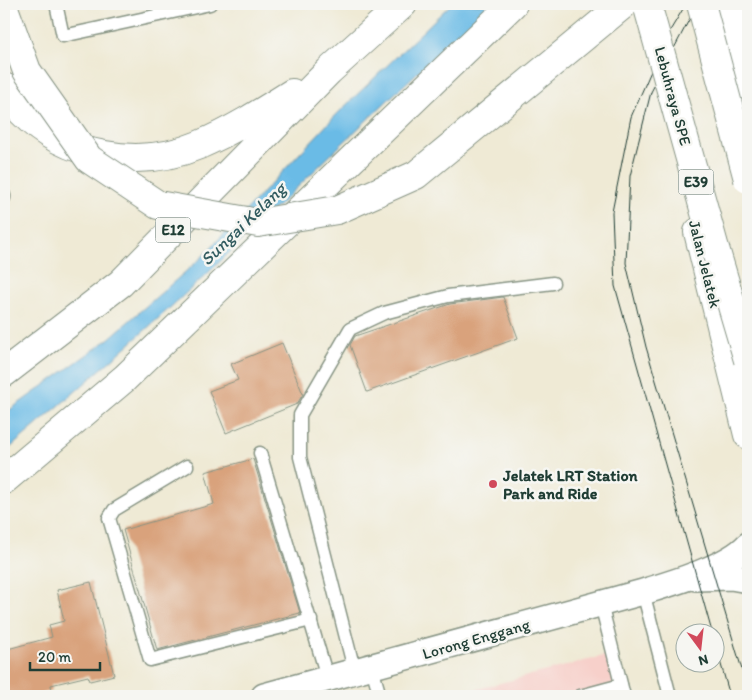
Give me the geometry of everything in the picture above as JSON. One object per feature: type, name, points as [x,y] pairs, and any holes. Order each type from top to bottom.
[{"type":"main road","name":"E12","points":[[4,373],[121,283],[329,71],[403,4]]},
{"type":"main road","points":[[4,480],[125,378],[513,4]]},
{"type":"main road","points":[[4,8],[27,71],[89,159],[158,205],[258,223],[338,210],[416,175],[624,4]]},
{"type":"main road","points":[[635,4],[714,245]]},
{"type":"main road","name":"Lebuhraya SPE","points":[[647,4],[748,360]]},
{"type":"main road","name":"Jalan Jelatek","points":[[647,4],[680,157],[748,436]]},
{"type":"main road","points":[[701,4],[748,179]]},
{"type":"main road","points":[[706,4],[728,76],[748,174]]},
{"type":"main road","points":[[724,4],[728,76]]},
{"type":"main road","points":[[748,14],[740,32],[738,100],[748,142]]},
{"type":"main road","points":[[4,88],[21,112],[52,136],[86,152],[120,158],[159,156],[197,146],[245,122],[329,71]]},
{"type":"main road","points":[[737,394],[748,354]]},
{"type":"street","name":"Lorong Enggang","points":[[264,696],[328,680],[643,592],[687,578],[728,559],[748,545]]},
{"type":"street","name":"Lorong Enggang","points":[[687,578],[731,577],[748,580]]},
{"type":"lane","points":[[56,4],[63,36],[210,4]]},
{"type":"lane","points":[[380,696],[363,670],[300,457],[300,414],[350,328],[384,313],[448,296],[553,283]]},
{"type":"lane","points":[[260,452],[328,680]]},
{"type":"lane","points":[[188,466],[114,510],[109,518],[150,660],[311,620]]},
{"type":"lane","points":[[643,592],[670,696]]},
{"type":"lane","points":[[580,696],[623,691],[601,604]]},
{"type":"shaded area","points":[[607,655],[618,696],[451,696]]},
{"type":"water","name":"Sungai Kelang","points":[[451,4],[495,4],[421,69],[183,296],[4,453],[4,414],[106,341],[200,259],[338,113]]},
{"type":"building","points":[[503,297],[518,338],[367,392],[350,345],[355,336],[450,304]]},
{"type":"building","points":[[282,343],[303,394],[297,404],[226,433],[209,391],[238,380],[231,364]]},
{"type":"building","points":[[253,459],[300,613],[157,650],[123,530],[214,504],[205,472]]},
{"type":"building","points":[[91,582],[114,675],[90,681],[88,676],[51,685],[52,691],[31,696],[4,696],[4,650],[52,637],[49,625],[64,621],[57,590]]},
{"type":"tram line","points":[[686,4],[665,39],[631,117],[612,212],[615,286],[709,622]]},
{"type":"tram line","points":[[703,4],[690,18],[651,92],[630,176],[626,263],[646,347],[748,690]]},
{"type":"tram line","points":[[723,672],[730,696]]},
{"type":"place","name":"Jelatek LRT Station Park and Ride","points":[[493,484]]}]
